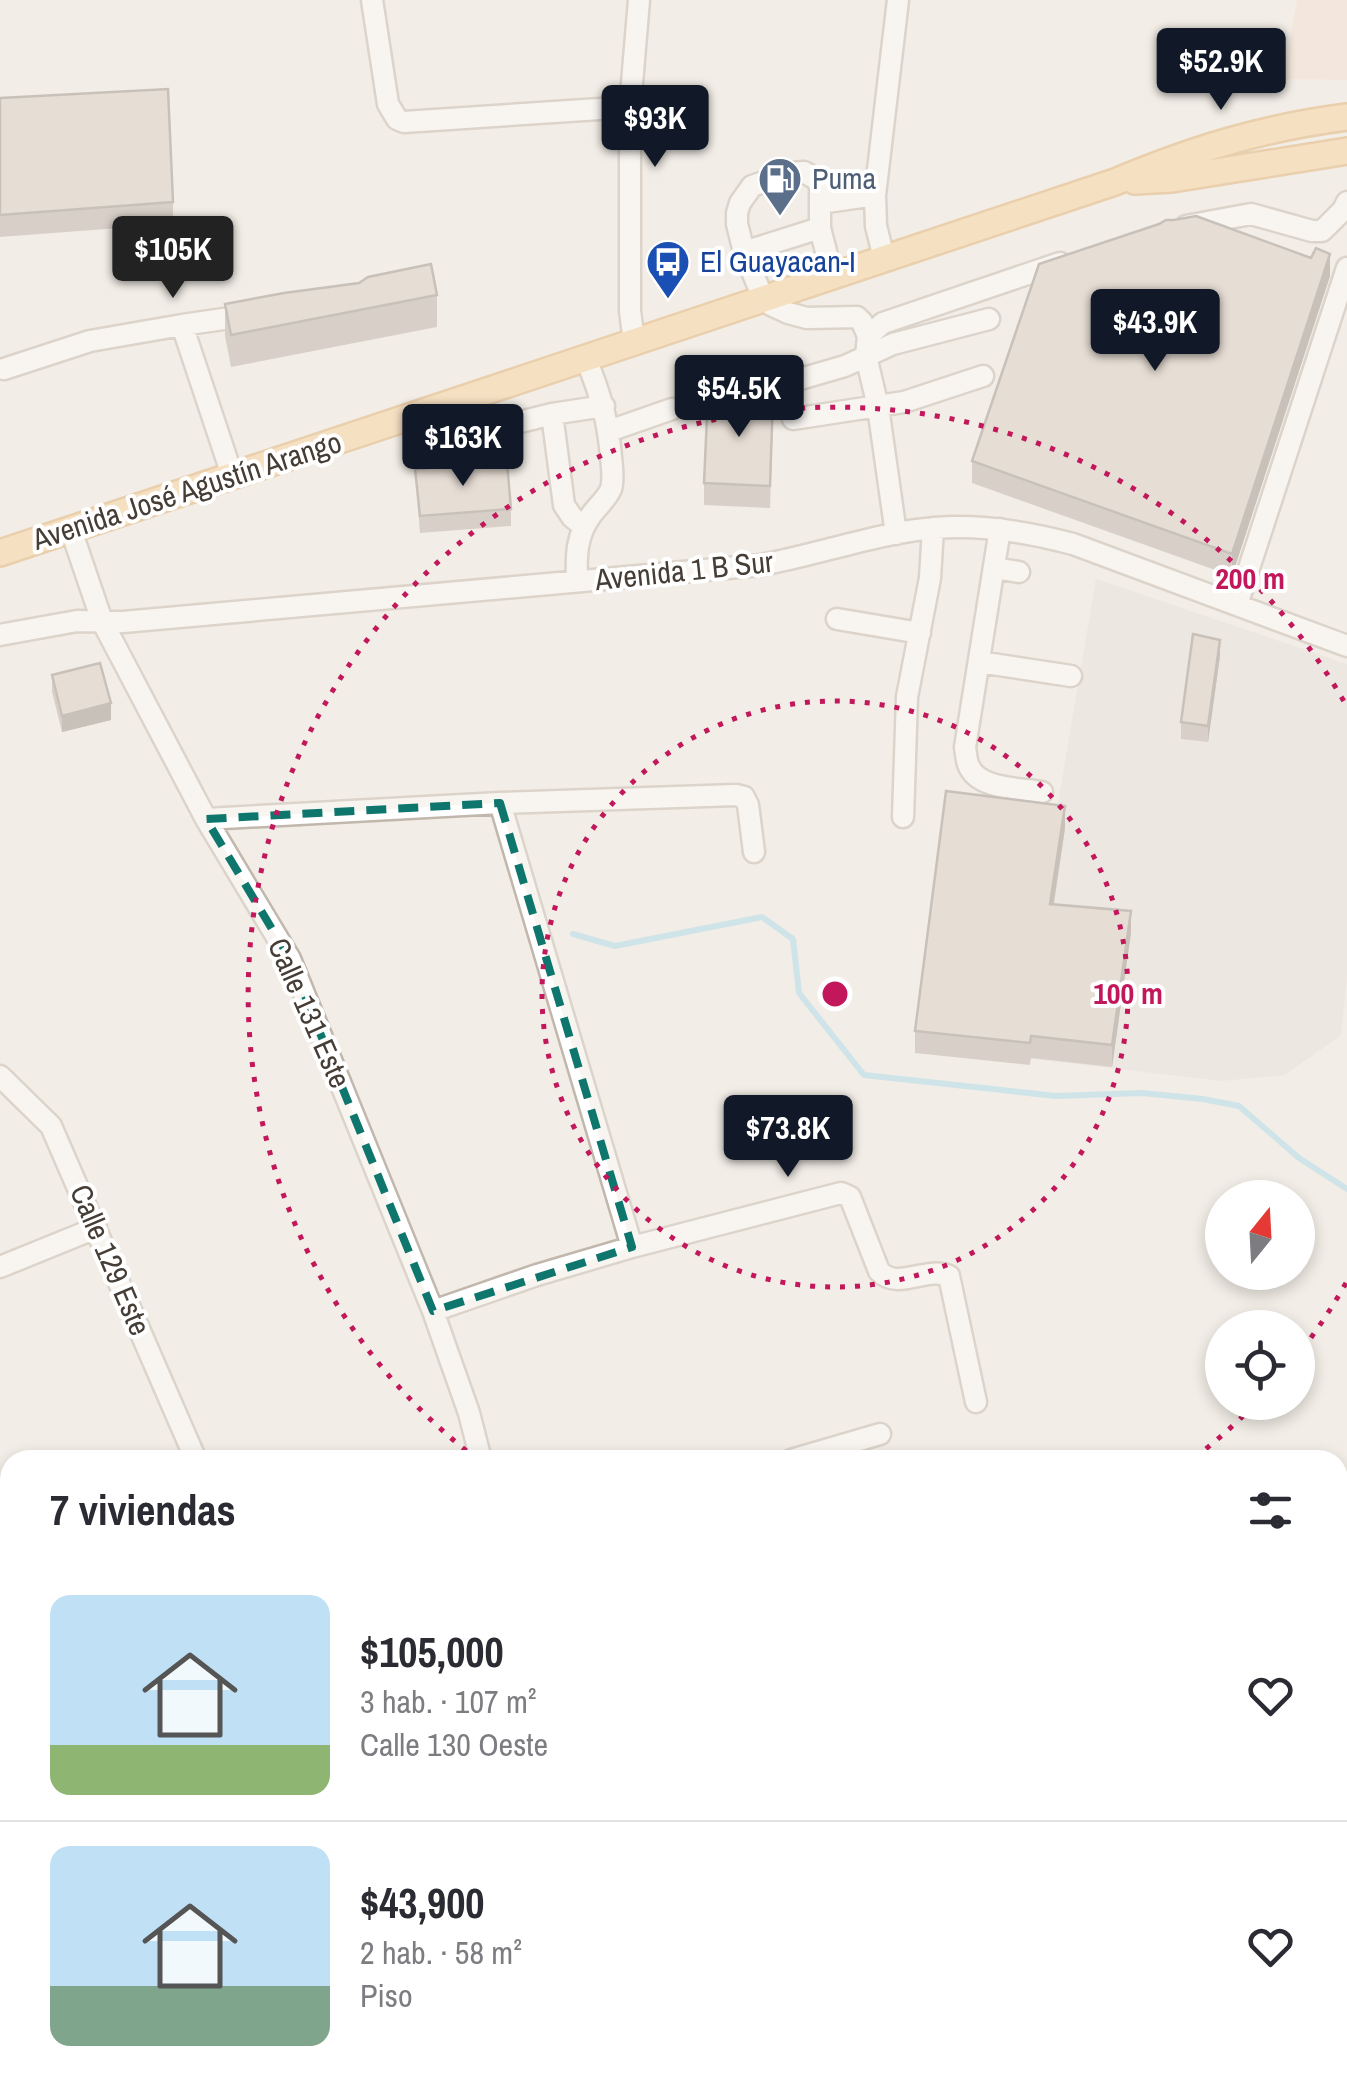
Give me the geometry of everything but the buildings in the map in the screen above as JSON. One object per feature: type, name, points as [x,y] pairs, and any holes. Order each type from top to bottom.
[{"type":"main road","name":"Avenida José Agustín Arango","points":[[0,553],[1115,182],[1212,144],[1347,117]]},
{"type":"main road","name":"Avenida José Agustín Arango","points":[[1115,182],[1172,179],[1347,151]]},
{"type":"street","points":[[372,0],[388,104],[404,122],[630,107]]},
{"type":"street","points":[[634,342],[630,311],[630,107],[639,0]]},
{"type":"street","points":[[884,258],[876,226],[876,195],[898,0]]},
{"type":"street","points":[[832,276],[820,228],[818,181],[804,172],[790,173],[752,186],[736,213],[744,252],[764,298],[771,305],[807,318],[857,317],[862,322],[896,534]]},
{"type":"street","points":[[820,203],[876,195]]},
{"type":"street","points":[[1171,230],[1251,214],[1322,231],[1347,202]]},
{"type":"street","points":[[744,252],[820,228]]},
{"type":"street","points":[[790,382],[845,366],[867,346],[883,323],[1072,259]]},
{"type":"street","points":[[1237,605],[1347,268]]},
{"type":"street","points":[[4,369],[90,341],[279,312]]},
{"type":"street","points":[[867,346],[894,344],[989,319]]},
{"type":"street","points":[[182,324],[232,475]]},
{"type":"street","points":[[577,581],[578,540],[612,485],[604,406],[586,358]]},
{"type":"street","points":[[792,419],[904,402],[983,376]]},
{"type":"street","points":[[508,425],[604,406]]},
{"type":"street","points":[[609,431],[672,408]]},
{"type":"street","points":[[552,414],[564,506],[584,527]]},
{"type":"street","points":[[904,817],[907,697],[930,578],[933,528]]},
{"type":"street","name":"Avenida 1 B Sur","points":[[0,635],[77,621],[123,622],[760,565],[933,528],[1000,529],[1073,544],[1347,646]]},
{"type":"street","points":[[1000,529],[965,747],[968,764],[981,780],[1042,792]]},
{"type":"street","name":"Calle 131 Este","points":[[72,530],[102,621],[206,818],[290,959],[433,1311],[479,1450]]},
{"type":"street","points":[[994,568],[1019,572]]},
{"type":"street","points":[[837,619],[920,632]]},
{"type":"street","points":[[978,662],[1071,676]]},
{"type":"street","points":[[206,818],[740,795],[748,805],[754,852]]},
{"type":"street","points":[[500,803],[632,1247]]},
{"type":"street","name":"Calle 129 Este","points":[[0,1076],[51,1126],[192,1450]]},
{"type":"street","points":[[433,1311],[632,1247],[836,1193],[846,1194],[886,1278],[898,1280],[939,1272],[949,1276],[976,1402]]},
{"type":"street","points":[[0,1267],[96,1228]]},
{"type":"street","points":[[825,1450],[880,1434]]},
{"type":"highlighted area","points":[[500,803],[632,1247],[433,1311],[290,959],[206,819]]},
{"type":"shaded area","points":[[1297,0],[1347,0],[1347,80],[1283,79]]},
{"type":"shaded area","points":[[1096,579],[1347,664],[1347,978],[1341,1035],[1285,1075],[1221,1081],[1015,1057]]},
{"type":"waterway","points":[[573,934],[615,946],[762,917],[793,939],[799,993],[864,1075],[1056,1096],[1142,1093],[1239,1106],[1299,1158],[1347,1189]]},
{"type":"place","name":"Puma","points":[[780,217]]},
{"type":"place","name":"El Guayacan-I","points":[[668,300]]}]
